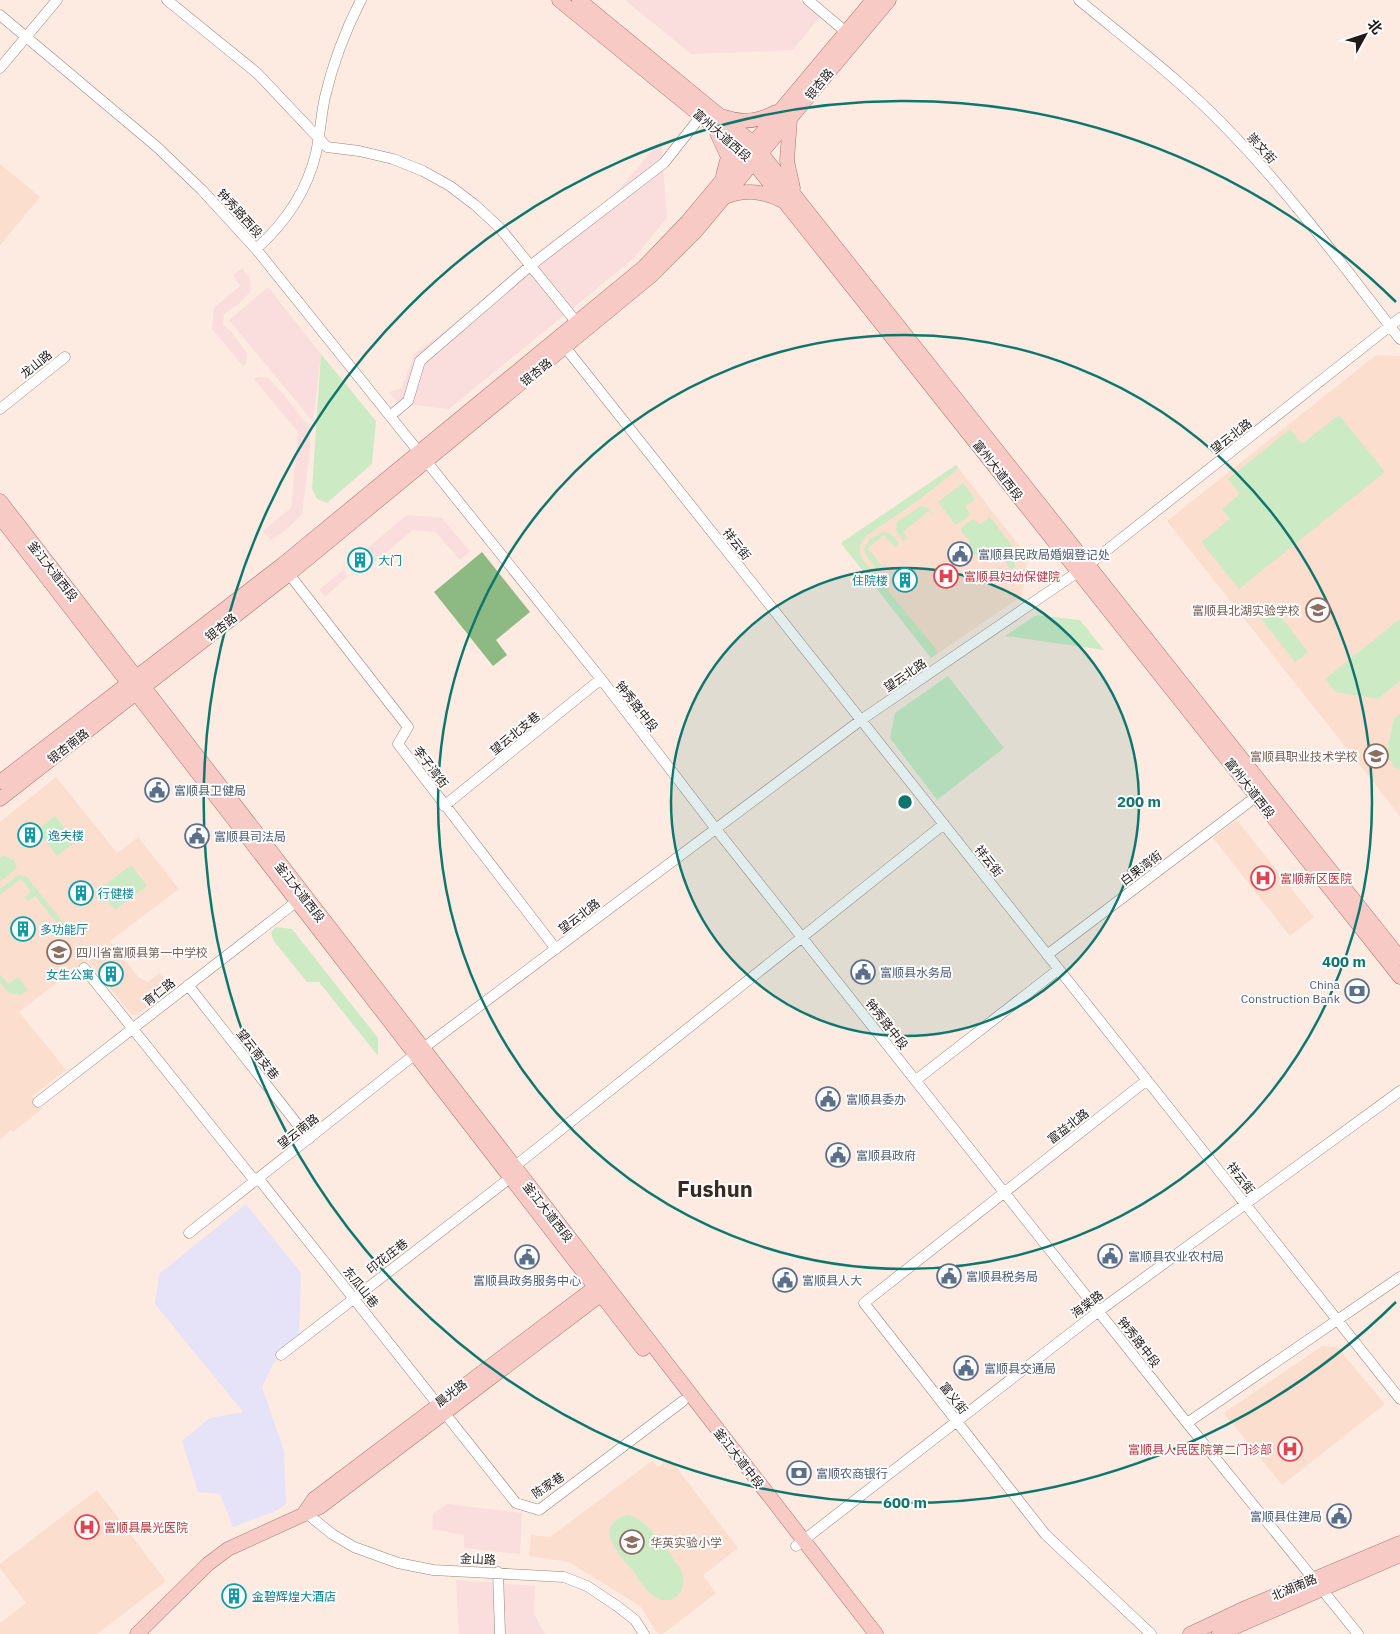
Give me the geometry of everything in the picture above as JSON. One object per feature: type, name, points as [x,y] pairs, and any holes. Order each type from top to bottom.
[{"type":"main road","name":"富州大道西段","points":[[560,0],[753,152],[1083,568],[1400,977]]},
{"type":"main road","name":"富州大道西段","points":[[579,0],[710,118]]},
{"type":"main road","name":"银杏路","points":[[785,114],[846,32],[873,0]]},
{"type":"main road","name":"银杏路","points":[[562,343],[578,324],[644,267],[722,180],[753,152],[889,0]]},
{"type":"main road","points":[[710,118],[753,121],[785,114],[786,161],[790,198],[751,191],[738,192],[724,198]]},
{"type":"main road","points":[[710,118],[728,157],[728,166],[722,180]]},
{"type":"main road","name":"银杏路","points":[[135,686],[282,565],[422,457],[676,253],[724,198],[753,152]]},
{"type":"main road","name":"银杏路","points":[[135,686],[289,574],[422,457]]},
{"type":"main road","name":"釜江大道西段","points":[[0,501],[296,902],[418,1052]]},
{"type":"main road","name":"釜江大道西段","points":[[0,517],[135,686],[601,1288]]},
{"type":"main road","name":"富州大道西段","points":[[1083,568],[1400,958]]},
{"type":"main road","name":"银杏南路","points":[[0,782],[135,686]]},
{"type":"main road","name":"银杏南路","points":[[0,799],[135,686]]},
{"type":"main road","name":"釜江大道中段","points":[[601,1288],[683,1401],[876,1634]]},
{"type":"main road","name":"釜江大道中段","points":[[601,1288],[800,1543],[864,1634]]},
{"type":"main road","name":"晨光路","points":[[137,1634],[208,1564],[228,1549],[291,1522],[306,1512],[320,1507],[442,1408],[601,1288]]},
{"type":"main road","name":"北湖南路","points":[[1219,1634],[1399,1539]]},
{"type":"main road","name":"北湖南路","points":[[1190,1634],[1243,1609],[1400,1555]]},
{"type":"main road","points":[[1225,1610],[1243,1609]]},
{"type":"main road","points":[[1219,1634],[1236,1634]]},
{"type":"street","points":[[0,68],[57,0]]},
{"type":"street","points":[[167,0],[257,73],[327,147],[359,151],[393,159],[424,171],[450,186],[499,227],[578,324]]},
{"type":"street","points":[[256,249],[287,216],[310,172],[325,98],[337,54],[361,0]]},
{"type":"street","points":[[808,0],[846,32]]},
{"type":"street","name":"崇文街","points":[[1079,0],[1174,78],[1235,136],[1287,194],[1400,339]]},
{"type":"street","name":"钟秀路西段","points":[[0,15],[157,147],[202,190],[256,249],[422,457]]},
{"type":"street","points":[[390,416],[408,401],[420,361],[530,266],[664,163],[710,118]]},
{"type":"street","name":"望云北路","points":[[418,1052],[861,720],[1083,568],[1400,318]]},
{"type":"street","name":"祥云街","points":[[562,343],[1400,1399]]},
{"type":"street","name":"龙山路","points":[[0,409],[65,357]]},
{"type":"street","name":"钟秀路中段","points":[[422,457],[601,679],[716,828],[1187,1423],[1358,1634]]},
{"type":"street","name":"李子湾街","points":[[289,574],[408,727],[398,744],[556,949]]},
{"type":"street","name":"望云北支巷","points":[[444,806],[601,679]]},
{"type":"street","name":"白果湾街","points":[[1047,955],[1249,802]]},
{"type":"street","name":"印花庄巷","points":[[281,1355],[512,1172],[944,824]]},
{"type":"street","name":"育仁路","points":[[38,1102],[296,902]]},
{"type":"street","name":"东瓜山巷","points":[[84,968],[442,1408]]},
{"type":"street","points":[[916,1080],[1058,969]]},
{"type":"street","name":"望云南支巷","points":[[188,984],[309,1139]]},
{"type":"street","name":"望云南路","points":[[189,1233],[418,1052]]},
{"type":"street","name":"富益北路","points":[[1004,1192],[1147,1080]]},
{"type":"street","name":"海棠路","points":[[800,1543],[1098,1311],[1400,1091]]},
{"type":"street","name":"富义街","points":[[1004,1192],[864,1303],[1044,1534],[1151,1634]]},
{"type":"street","points":[[1187,1423],[1400,1276]]},
{"type":"street","name":"陈家巷","points":[[442,1408],[516,1503],[538,1510],[683,1401]]},
{"type":"street","name":"金山路","points":[[306,1512],[332,1534],[354,1547],[398,1563],[433,1570],[564,1577],[587,1586],[635,1620],[644,1634]]},
{"type":"street","points":[[498,1572],[500,1634]]},
{"type":"shaded area","points":[[625,0],[799,0],[820,17],[793,50],[691,54]]},
{"type":"shaded area","points":[[661,140],[667,218],[633,259],[449,409],[398,403],[389,392],[402,388],[414,354],[472,311],[503,281],[550,242],[609,201]]},
{"type":"shaded area","points":[[0,164],[40,197],[0,245]]},
{"type":"shaded area","points":[[242,268],[250,278],[251,291],[240,303],[224,314],[223,325],[231,331],[247,353],[246,364],[243,366],[212,329],[214,308],[240,286],[233,275]]},
{"type":"shaded area","points":[[268,287],[321,354],[313,422],[229,320]]},
{"type":"shaded area","name":"富顺县北湖实验学校","points":[[1376,355],[1400,356],[1400,816],[1167,521]]},
{"type":"shaded area","points":[[257,377],[268,378],[310,428],[310,448],[302,514],[285,531],[271,540],[263,531],[291,508],[298,432],[254,379]]},
{"type":"shaded area","name":"富顺县妇幼保健院","points":[[956,465],[1028,557],[1022,596],[931,658],[841,543]]},
{"type":"shaded area","points":[[406,515],[442,518],[470,551],[460,560],[435,532],[413,530],[371,565],[361,554]]},
{"type":"shaded area","points":[[343,570],[348,576],[325,597],[319,590]]},
{"type":"shaded area","name":"四川省富顺县第一中学校","points":[[56,777],[117,853],[138,837],[179,889],[110,941],[139,978],[148,982],[159,973],[171,987],[137,1015],[132,1015],[89,962],[78,970],[76,968],[19,1012],[66,1070],[32,1096],[42,1109],[13,1132],[11,1130],[0,1139],[0,822]]},
{"type":"shaded area","name":"富顺新区医院","points":[[1237,820],[1314,917],[1290,936],[1213,838]]},
{"type":"shaded area","points":[[246,1204],[301,1273],[299,1336],[280,1350],[262,1387],[284,1451],[286,1504],[276,1511],[233,1527],[220,1494],[198,1492],[182,1441],[210,1418],[243,1412],[155,1304],[159,1274]]},
{"type":"shaded area","name":"富顺县人民医院第二门诊部","points":[[1322,1346],[1337,1347],[1385,1404],[1282,1485],[1224,1413]]},
{"type":"shaded area","name":"华英实验小学","points":[[670,1459],[738,1548],[703,1575],[716,1593],[663,1634],[658,1634],[640,1606],[569,1562],[529,1556],[531,1535],[550,1537],[652,1461],[658,1467]]},
{"type":"shaded area","name":"富顺县晨光医院","points":[[97,1490],[166,1581],[97,1634],[0,1634],[0,1623],[26,1603],[0,1568],[0,1564]]},
{"type":"shaded area","points":[[447,1504],[522,1513],[520,1554],[464,1548],[464,1535],[432,1529],[433,1514]]},
{"type":"shaded area","points":[[456,1580],[535,1586],[534,1614],[545,1634],[459,1634]]},
{"type":"green space","points":[[321,354],[376,421],[372,464],[327,503],[317,499],[312,489]]},
{"type":"green space","points":[[1339,415],[1385,472],[1239,589],[1201,542],[1230,519],[1222,509],[1240,494],[1228,479],[1290,429],[1302,444]]},
{"type":"green space","points":[[956,465],[958,467],[957,470],[916,502],[866,536],[860,547],[863,560],[935,648],[937,654],[931,658],[841,543]]},
{"type":"green space","points":[[963,483],[975,499],[966,506],[970,515],[958,524],[955,524],[938,502]]},
{"type":"green space","points":[[921,506],[928,508],[936,518],[929,511],[903,532],[907,538],[903,541],[896,530],[897,522]]},
{"type":"green space","points":[[990,517],[1017,552],[1014,569],[1009,568],[1006,561],[994,552],[986,551],[974,555],[967,547],[970,542],[961,531],[961,528],[973,519],[981,524]]},
{"type":"green space","points":[[882,532],[890,533],[899,543],[895,547],[884,535],[868,548],[882,566],[877,569],[867,557],[864,549],[869,540]]},
{"type":"green space","points":[[482,552],[530,612],[496,640],[507,655],[493,666],[434,592]]},
{"type":"green space","points":[[1270,602],[1308,652],[1295,662],[1256,612]]},
{"type":"green space","points":[[1036,615],[1080,620],[1104,650],[1005,636]]},
{"type":"green space","points":[[1400,619],[1400,681],[1378,699],[1336,692],[1325,679]]},
{"type":"green space","points":[[948,676],[1004,748],[937,800],[890,738],[895,713]]},
{"type":"green space","points":[[1400,714],[1400,769],[1398,770],[1386,756],[1394,718]]},
{"type":"green space","points":[[55,816],[75,842],[57,856],[37,830]]},
{"type":"green space","points":[[4,856],[14,860],[17,868],[0,882],[0,857]]},
{"type":"green space","points":[[131,865],[147,886],[115,910],[99,890]]},
{"type":"green space","points":[[18,875],[27,877],[69,930],[65,933],[35,896],[28,901],[25,897],[31,891],[21,879],[0,895],[0,889]]},
{"type":"green space","points":[[276,927],[292,929],[378,1038],[378,1056],[319,982],[307,982],[273,940],[271,932]]},
{"type":"green space","points":[[0,974],[8,984],[18,977],[28,990],[21,995],[9,993],[0,983]]},
{"type":"green space","points":[[626,1515],[634,1517],[649,1528],[680,1568],[683,1574],[683,1581],[680,1593],[676,1597],[664,1600],[653,1596],[622,1558],[612,1542],[610,1535],[611,1527],[616,1521]]},
{"type":"place","name":"富顺县民政局婚姻登记处","points":[[960,554]]},
{"type":"place","name":"大门","points":[[360,560]]},
{"type":"place","name":"富顺县妇幼保健院","points":[[946,576]]},
{"type":"place","name":"住院楼","points":[[905,580]]},
{"type":"place","name":"富顺县北湖实验学校","points":[[1318,610]]},
{"type":"place","name":"富顺县职业技术学校","points":[[1376,756]]},
{"type":"place","name":"富顺县卫健局","points":[[157,790]]},
{"type":"place","name":"逸夫楼","points":[[30,835]]},
{"type":"place","name":"富顺县司法局","points":[[197,836]]},
{"type":"place","name":"富顺新区医院","points":[[1263,878]]},
{"type":"place","name":"行健楼","points":[[81,893]]},
{"type":"place","name":"多功能厅","points":[[23,929]]},
{"type":"place","name":"四川省富顺县第一中学校","points":[[59,952]]},
{"type":"place","name":"富顺县水务局","points":[[863,972]]},
{"type":"place","name":"女生公寓","points":[[111,974]]},
{"type":"place","name":"China Construction Bank","points":[[1357,991]]},
{"type":"place","name":"富顺县委办","points":[[828,1099]]},
{"type":"place","name":"富顺县政府","points":[[838,1155]]},
{"type":"place","name":"富顺县农业农村局","points":[[1110,1256]]},
{"type":"place","name":"富顺县政务服务中心","points":[[527,1257]]},
{"type":"place","name":"富顺县税务局","points":[[949,1276]]},
{"type":"place","name":"富顺县人大","points":[[785,1280]]},
{"type":"place","name":"富顺县交通局","points":[[966,1368]]},
{"type":"place","name":"富顺县人民医院第二门诊部","points":[[1290,1449]]},
{"type":"place","name":"富顺农商银行","points":[[799,1473]]},
{"type":"place","name":"富顺县住建局","points":[[1339,1516]]},
{"type":"place","name":"富顺县晨光医院","points":[[87,1527]]},
{"type":"place","name":"华英实验小学","points":[[632,1542]]},
{"type":"place","name":"金碧辉煌大酒店","points":[[234,1596]]},
{"type":"district","name":"Fushun","points":[[715,1188]]}]
